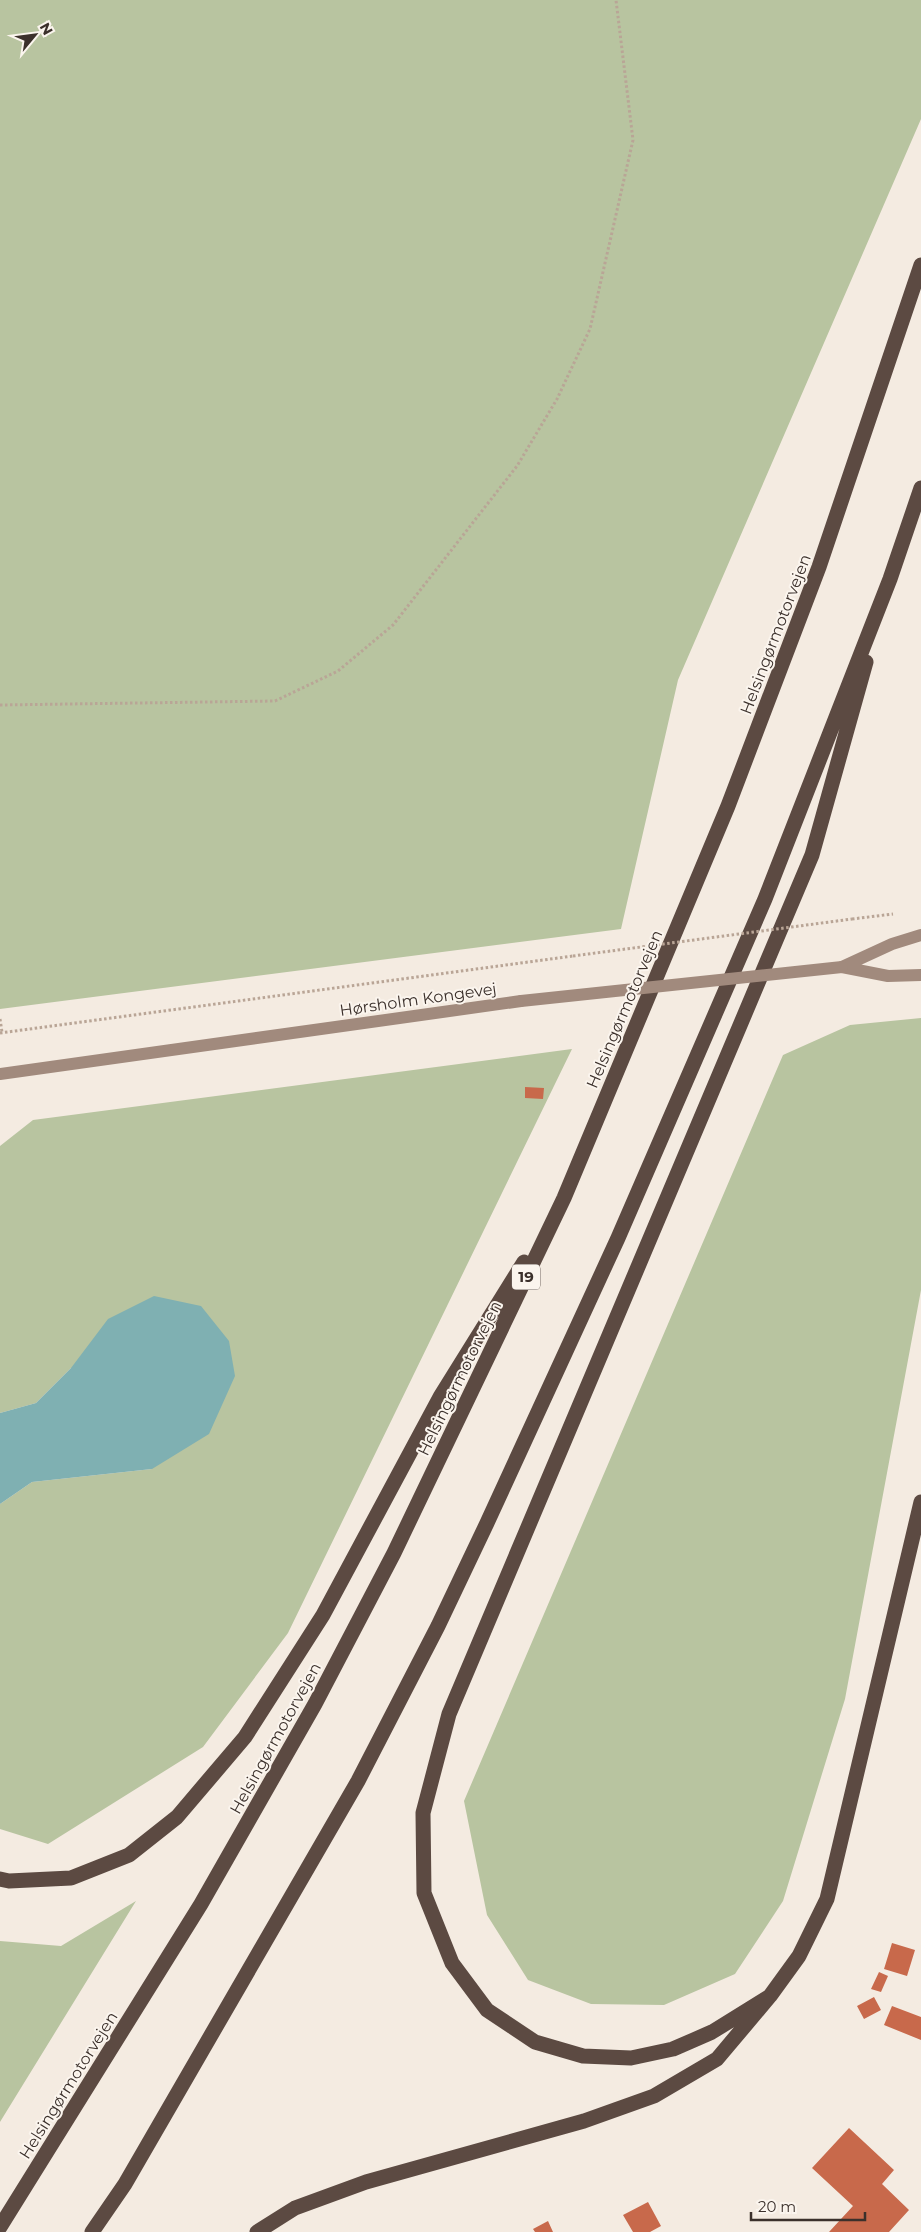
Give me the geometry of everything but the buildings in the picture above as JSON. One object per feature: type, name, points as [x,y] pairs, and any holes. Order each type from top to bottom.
[{"type":"highway","name":"Helsingørmotorvejen","points":[[0,2227],[201,1904],[315,1704],[394,1553],[564,1198],[732,797],[819,567],[921,266]]},
{"type":"highway","points":[[92,2232],[125,2184],[358,1781],[438,1626],[618,1238],[757,918],[890,579],[921,488]]},
{"type":"highway","points":[[770,1996],[712,2032],[673,2049],[631,2058],[583,2056],[535,2042],[487,2010],[452,1963],[424,1893],[423,1813],[449,1714],[812,855],[890,579]]},
{"type":"highway","points":[[0,1879],[9,1881],[71,1878],[129,1855],[177,1816],[246,1737],[323,1615],[440,1397],[564,1198]]},
{"type":"highway","points":[[257,2232],[295,2208],[366,2182],[584,2121],[654,2096],[717,2059],[770,1996],[799,1956],[827,1899],[921,1502]]},
{"type":"main road","name":"Hørsholm Kongevej","points":[[842,967],[892,944],[921,935]]},
{"type":"main road","name":"Hørsholm Kongevej","points":[[0,1074],[521,1001],[842,967],[888,976],[921,975]]},
{"type":"path","points":[[0,705],[275,701],[338,671],[392,625],[517,466],[557,399],[590,329],[633,140],[616,0]]},
{"type":"path","points":[[0,1019],[1,1032],[895,914]]},
{"type":"green space","points":[[0,0],[921,0],[921,119],[678,680],[621,929],[0,1009]]},
{"type":"green space","points":[[921,1018],[921,1290],[845,1699],[783,1901],[735,1974],[664,2005],[591,2004],[528,1980],[487,1915],[464,1801],[783,1055],[850,1025]]},
{"type":"green space","points":[[572,1049],[288,1633],[203,1747],[48,1844],[0,1829],[0,1504],[32,1482],[152,1469],[71,1368],[36,1403],[0,1413],[0,1146],[33,1120]]},
{"type":"green space","points":[[136,1901],[0,2122],[0,1941],[61,1946]]},
{"type":"water","points":[[154,1296],[201,1306],[229,1341],[235,1376],[209,1434],[152,1469],[32,1482],[0,1504],[0,1413],[36,1403],[71,1368],[108,1319]]}]
